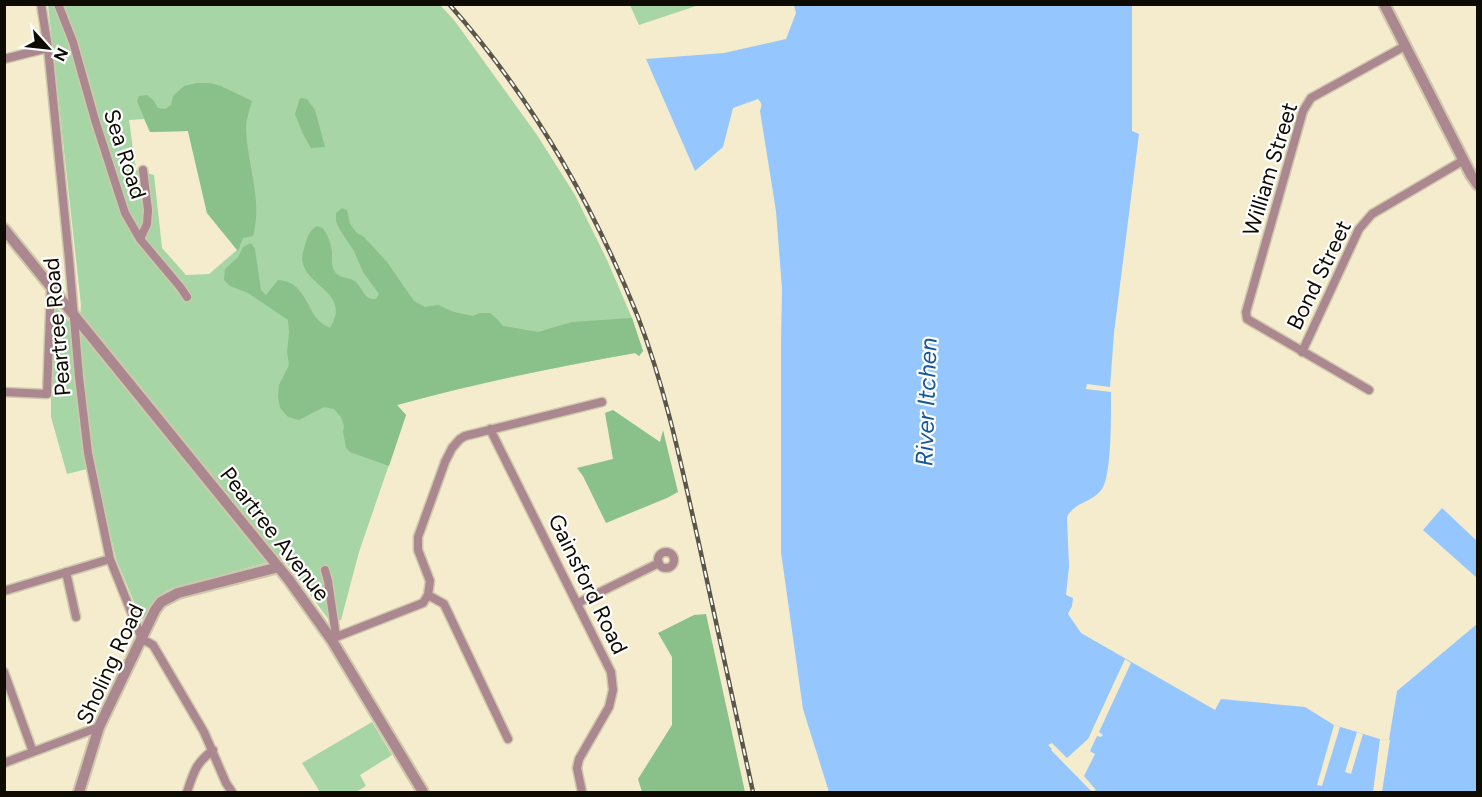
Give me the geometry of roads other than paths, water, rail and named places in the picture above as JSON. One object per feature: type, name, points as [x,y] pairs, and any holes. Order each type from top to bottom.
[{"type":"street","points":[[1384,4],[1478,185]]},
{"type":"street","name":"Sea Road","points":[[42,7],[58,6],[73,42],[124,213],[140,239],[187,297]]},
{"type":"street","name":"Peartree Road","points":[[42,7],[88,453],[110,559],[142,639]]},
{"type":"street","name":"William Street","points":[[1302,352],[1247,319],[1246,312],[1303,111],[1311,98],[1405,46]]},
{"type":"street","points":[[4,58],[48,48]]},
{"type":"street","name":"Bond Street","points":[[1302,352],[1359,229],[1372,214],[1464,160]]},
{"type":"street","points":[[140,239],[147,224],[148,210],[143,170]]},
{"type":"street","name":"Peartree Avenue","points":[[4,229],[334,638],[423,792]]},
{"type":"street","points":[[4,392],[46,394],[51,286]]},
{"type":"street","points":[[1302,352],[1369,390]]},
{"type":"street","points":[[325,570],[334,638],[423,603],[428,595],[430,581],[418,550],[418,537],[445,462],[460,439],[490,429],[602,402]]},
{"type":"street","name":"Gainsford Road","points":[[490,429],[611,672],[613,690],[609,707],[579,759],[577,768],[582,792]]},
{"type":"street","points":[[4,591],[110,559]]},
{"type":"street","points":[[578,603],[659,563]]},
{"type":"street","name":"Sholing Road","points":[[79,792],[99,727],[155,610],[161,602],[178,593],[279,567]]},
{"type":"street","points":[[66,572],[76,617]]},
{"type":"street","points":[[428,595],[444,604],[508,739]]},
{"type":"street","points":[[142,639],[153,645],[204,732],[232,792]]},
{"type":"street","points":[[4,672],[33,752]]},
{"type":"street","points":[[4,763],[99,727]]},
{"type":"street","points":[[187,792],[201,759],[213,750]]},
{"type":"water","name":"River Itchen","points":[[794,5],[1132,5],[1132,131],[1139,134],[1114,333],[1110,387],[1087,384],[1086,389],[1111,392],[1108,471],[1098,494],[1074,508],[1067,517],[1069,566],[1066,595],[1073,598],[1068,614],[1081,633],[1215,710],[1221,699],[1305,707],[1334,725],[1389,740],[1397,691],[1477,624],[1477,792],[829,792],[803,709],[781,552],[782,288],[776,211],[760,111],[761,104],[758,99],[733,108],[723,147],[695,171],[646,59],[724,53],[786,39],[796,13]]},
{"type":"water","points":[[1442,508],[1477,541],[1477,578],[1423,530]]},
{"type":"railway","points":[[449,4],[507,76],[557,152],[601,233],[638,317],[657,373],[680,458],[753,792]]}]
